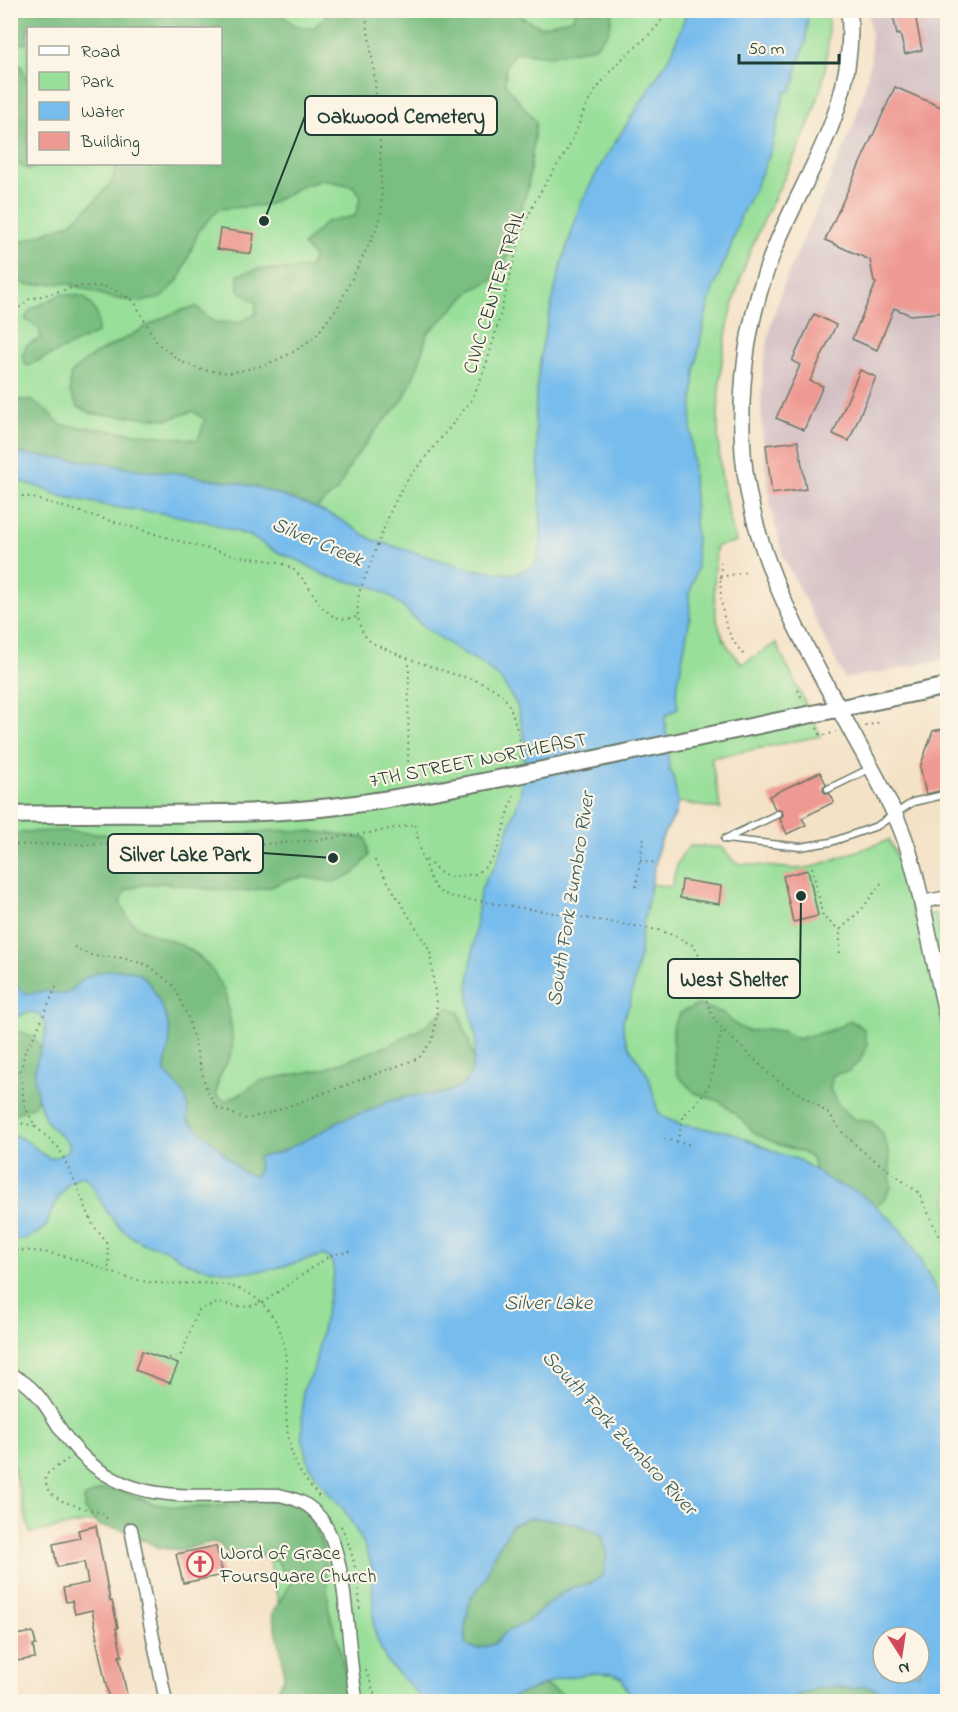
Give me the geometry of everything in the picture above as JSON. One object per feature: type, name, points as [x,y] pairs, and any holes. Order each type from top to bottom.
[{"type":"main road","name":"7TH STREET NORTHEAST","points":[[10,815],[206,814],[285,811],[374,801],[508,777],[948,686]]},
{"type":"street","points":[[849,10],[851,46],[847,78],[838,107],[825,141],[779,238],[763,279],[754,311],[744,371],[742,421],[745,477],[749,502],[769,568],[895,815],[912,861],[945,998],[948,1022]]},
{"type":"street","points":[[922,902],[948,897]]},
{"type":"street","points":[[10,1374],[38,1394],[77,1452],[90,1464],[122,1484],[136,1489],[175,1495],[279,1495],[306,1504],[317,1513],[328,1529],[339,1558],[352,1680],[357,1701]]},
{"type":"street","points":[[130,1528],[166,1701]]},
{"type":"lane","points":[[828,789],[871,768]]},
{"type":"lane","points":[[778,814],[725,839],[800,847],[831,842],[867,831],[895,815],[913,801],[948,794]]},
{"type":"path","points":[[10,315],[30,299],[80,286],[109,287],[134,301],[157,343],[182,362],[202,370],[231,372],[265,365],[292,353],[315,337],[339,305],[376,230],[382,208],[375,81],[365,10]]},
{"type":"path","name":"CIVIC CENTER TRAIL","points":[[358,617],[359,593],[391,510],[404,484],[471,401],[478,386],[488,358],[520,235],[537,199],[564,156],[586,106],[610,71],[649,35],[668,10]]},
{"type":"path","points":[[10,496],[25,496],[193,546],[279,562],[293,569],[304,580],[322,607],[334,616],[346,619],[358,617],[367,639],[410,660],[477,681]]},
{"type":"path","points":[[721,562],[720,599],[723,615],[733,643],[744,655]]},
{"type":"path","points":[[720,578],[746,572]]},
{"type":"path","points":[[408,768],[410,660]]},
{"type":"path","points":[[10,845],[230,847],[318,840],[416,824],[420,847],[433,884],[441,892],[454,897],[659,930],[677,937],[694,946],[702,961],[706,999],[713,1017],[723,1029],[774,1079],[816,1104],[831,1116],[841,1131],[861,1150],[919,1193],[948,1256]]},
{"type":"path","points":[[636,886],[644,836]]},
{"type":"path","points":[[424,858],[443,875],[465,876]]},
{"type":"path","points":[[74,947],[93,956],[123,958],[148,965],[174,986],[188,1017],[206,1088],[216,1107],[246,1119],[273,1113],[419,1058],[433,1039],[437,1012],[430,951],[374,859]]},
{"type":"path","points":[[640,860],[655,862]]},
{"type":"path","points":[[812,867],[823,917],[840,930]]},
{"type":"path","points":[[840,953],[840,930],[862,909],[882,882]]},
{"type":"path","points":[[56,987],[25,1052],[21,1070],[25,1107],[34,1126],[59,1148],[93,1225],[106,1244],[109,1259],[108,1271]]},
{"type":"path","points":[[677,1142],[684,1115],[709,1086],[723,1029]]},
{"type":"path","points":[[10,1073],[21,1070]]},
{"type":"path","points":[[10,1121],[34,1126]]},
{"type":"path","points":[[664,1139],[691,1145]]},
{"type":"path","points":[[10,1251],[62,1256],[138,1281],[156,1284],[216,1284],[235,1287],[262,1303]]},
{"type":"path","points":[[163,1359],[180,1356],[186,1344],[190,1326],[199,1310],[218,1303],[247,1306],[262,1303],[331,1255],[351,1251]]},
{"type":"path","points":[[77,1452],[48,1473],[45,1480],[47,1487],[60,1500],[102,1513],[109,1521]]},
{"type":"shaded area","points":[[868,11],[947,11],[947,659],[845,679],[783,556],[771,508],[761,410],[763,366],[771,324],[785,280],[853,127],[863,94],[871,59]]},
{"type":"green space","points":[[10,11],[828,11],[825,70],[812,116],[752,247],[741,276],[726,337],[721,368],[718,431],[724,493],[736,542],[716,546],[714,584],[715,609],[721,634],[727,645],[742,664],[776,643],[821,736],[711,758],[721,809],[678,802],[674,817],[658,848],[651,884],[672,887],[679,860],[690,846],[722,847],[735,863],[796,869],[812,867],[889,840],[903,870],[914,918],[936,914],[948,967],[947,1701],[299,1701],[261,1519],[133,1542],[127,1515],[30,1533],[13,1466],[10,1466]]},
{"type":"green space","points":[[11,11],[279,11],[294,24],[314,28],[326,15],[334,11],[512,11],[541,27],[573,18],[576,11],[613,11],[609,31],[595,47],[550,56],[515,52],[506,65],[505,84],[536,122],[528,187],[507,258],[495,278],[472,290],[427,334],[419,363],[404,399],[376,430],[352,462],[337,491],[309,514],[11,467],[11,400],[31,400],[61,425],[198,440],[205,420],[193,411],[169,419],[93,414],[78,407],[70,392],[70,375],[85,361],[100,352],[156,321],[180,311],[197,307],[213,322],[238,323],[256,314],[256,303],[238,289],[238,275],[259,269],[309,268],[314,257],[303,245],[326,222],[355,216],[361,196],[353,186],[323,180],[302,186],[267,205],[219,209],[199,230],[180,278],[163,297],[141,302],[112,298],[66,283],[26,285],[13,277],[11,279],[10,246],[71,223],[112,182],[117,165],[222,165],[222,27],[27,27],[27,43],[11,42]]},
{"type":"green space","points":[[10,64],[21,66],[27,79],[27,165],[39,165],[29,170],[19,165],[11,154]]},
{"type":"green space","points":[[62,294],[83,296],[94,309],[98,321],[97,333],[27,366],[22,356],[27,345],[41,338],[39,328],[25,319],[30,310]]},
{"type":"green space","points":[[65,831],[185,838],[231,836],[264,831],[294,831],[366,838],[369,856],[355,873],[334,882],[303,877],[287,880],[271,887],[247,891],[207,889],[163,883],[126,890],[120,902],[131,921],[148,932],[189,949],[210,967],[221,985],[229,1011],[232,1045],[230,1056],[217,1084],[217,1096],[224,1101],[242,1093],[259,1081],[324,1069],[389,1045],[421,1029],[449,1007],[459,1012],[479,1073],[468,1088],[253,1187],[215,1150],[74,997],[37,1003],[11,988],[10,835],[24,832]]},
{"type":"green space","points":[[698,1005],[723,1013],[736,1025],[748,1031],[767,1029],[782,1031],[798,1039],[831,1030],[850,1020],[864,1029],[867,1045],[859,1062],[849,1071],[833,1075],[830,1089],[839,1106],[854,1119],[872,1122],[883,1134],[889,1153],[891,1188],[884,1199],[871,1209],[818,1182],[812,1158],[756,1134],[719,1101],[695,1093],[677,1075],[673,1052],[673,1026],[681,1012]]},
{"type":"green space","points":[[10,1031],[25,1033],[39,1043],[44,1067],[42,1088],[34,1106],[14,1114],[10,1113]]},
{"type":"green space","points":[[100,1490],[118,1490],[155,1504],[186,1508],[264,1500],[287,1502],[302,1509],[315,1526],[324,1551],[329,1611],[339,1644],[349,1693],[356,1701],[270,1701],[284,1678],[282,1655],[272,1614],[291,1582],[277,1561],[263,1557],[236,1560],[227,1555],[220,1544],[212,1542],[180,1550],[160,1548],[121,1529],[100,1526],[84,1510],[84,1498]]},
{"type":"green space","points":[[528,1518],[566,1522],[602,1535],[607,1554],[603,1575],[590,1584],[573,1587],[556,1597],[527,1622],[506,1632],[494,1644],[476,1649],[465,1645],[465,1627],[470,1599],[485,1579],[493,1556],[512,1525]]},
{"type":"green space","points":[[867,1678],[871,1680],[871,1685],[884,1685],[925,1702],[760,1702],[803,1681]]},
{"type":"green space","points":[[538,1682],[572,1701],[482,1702]]},
{"type":"water","name":"Silver Lake","points":[[687,11],[808,11],[806,41],[795,75],[797,78],[790,91],[785,92],[771,151],[741,215],[713,289],[695,370],[691,425],[697,569],[689,595],[690,617],[676,694],[678,708],[665,716],[669,768],[673,776],[678,802],[674,817],[658,848],[641,936],[640,953],[630,1003],[623,1020],[623,1030],[627,1043],[649,1077],[661,1116],[681,1125],[730,1132],[799,1160],[836,1184],[858,1192],[896,1224],[912,1245],[936,1290],[948,1320],[947,1701],[905,1701],[898,1695],[865,1686],[853,1689],[836,1686],[819,1688],[798,1695],[790,1701],[634,1701],[622,1678],[613,1674],[595,1673],[561,1678],[502,1701],[420,1701],[417,1693],[387,1662],[380,1647],[374,1629],[371,1563],[363,1542],[343,1508],[310,1467],[302,1437],[303,1390],[313,1372],[334,1274],[330,1260],[323,1255],[255,1272],[226,1271],[194,1265],[165,1249],[143,1243],[124,1232],[111,1217],[90,1182],[80,1176],[63,1192],[43,1229],[30,1237],[11,1241],[11,1134],[24,1139],[51,1158],[69,1150],[69,1144],[47,1122],[37,1096],[35,1068],[45,1035],[45,1025],[40,1016],[31,1012],[18,1016],[11,1022],[11,978],[26,993],[45,991],[64,994],[85,978],[105,971],[122,970],[142,976],[155,992],[167,1022],[170,1040],[165,1073],[176,1083],[186,1099],[188,1121],[239,1169],[250,1175],[256,1176],[259,1171],[258,1157],[278,1153],[341,1120],[387,1102],[411,1096],[442,1094],[465,1083],[471,1074],[476,1037],[468,989],[480,893],[486,878],[496,865],[520,796],[526,744],[517,705],[499,677],[482,663],[421,625],[390,596],[373,587],[326,576],[250,536],[208,522],[61,496],[33,485],[11,480],[11,453],[104,463],[234,482],[260,488],[308,505],[336,517],[373,540],[470,569],[510,574],[532,567],[538,559],[541,544],[535,417],[542,346],[560,269],[581,203],[602,163],[672,53]],"holes":[[[528,1518],[547,1519],[584,1527],[602,1535],[607,1554],[603,1575],[590,1584],[573,1587],[556,1597],[527,1622],[506,1632],[494,1644],[477,1649],[465,1645],[465,1627],[470,1599],[485,1579],[493,1556],[512,1525]]]},
{"type":"building","points":[[892,10],[914,10],[922,50],[905,54],[900,34],[897,35]]},
{"type":"building","points":[[895,87],[948,110],[948,312],[910,315],[894,308],[877,350],[852,339],[876,283],[870,260],[825,240]]},
{"type":"building","points":[[220,229],[254,234],[251,254],[217,249]]},
{"type":"building","points":[[814,314],[836,325],[810,381],[823,386],[804,430],[776,418],[800,365],[792,361]]},
{"type":"building","points":[[860,370],[876,377],[849,441],[833,434]]},
{"type":"building","points":[[798,441],[806,489],[772,494],[766,445]]},
{"type":"building","points":[[948,728],[948,789],[926,794],[920,767],[933,731]]},
{"type":"building","points":[[820,772],[826,784],[823,791],[830,794],[834,802],[802,818],[806,825],[787,834],[780,819],[783,815],[782,811],[775,809],[769,796]]},
{"type":"building","points":[[808,870],[818,916],[793,922],[783,876]]},
{"type":"building","points":[[682,880],[721,886],[719,904],[680,898]]},
{"type":"building","points":[[142,1351],[178,1364],[170,1383],[135,1370]]},
{"type":"building","points":[[96,1526],[110,1601],[112,1601],[118,1628],[116,1628],[122,1656],[119,1656],[127,1695],[109,1699],[92,1610],[75,1614],[72,1601],[66,1602],[63,1588],[88,1583],[84,1562],[57,1567],[53,1544],[80,1538],[78,1530]]},
{"type":"building","name":"Word of Grace Foursquare Church","points":[[216,1546],[223,1575],[183,1583],[176,1554]]},
{"type":"building","points":[[33,1632],[36,1645],[33,1645],[35,1658],[10,1662],[10,1636]]},
{"type":"place","name":"Oakwood Cemetery","points":[[264,221]]},
{"type":"place","name":"Silver Lake Park","points":[[333,858]]},
{"type":"place","name":"West Shelter","points":[[801,896]]},
{"type":"place","name":"Word of Grace Foursquare Church","points":[[200,1564]]},
{"type":"water label","name":"Silver Creek","points":[[318,541]]},
{"type":"water label","name":"South Fork Zumbro River","points":[[570,899]]},
{"type":"water label","name":"South Fork Zumbro River","points":[[620,1432]]}]
